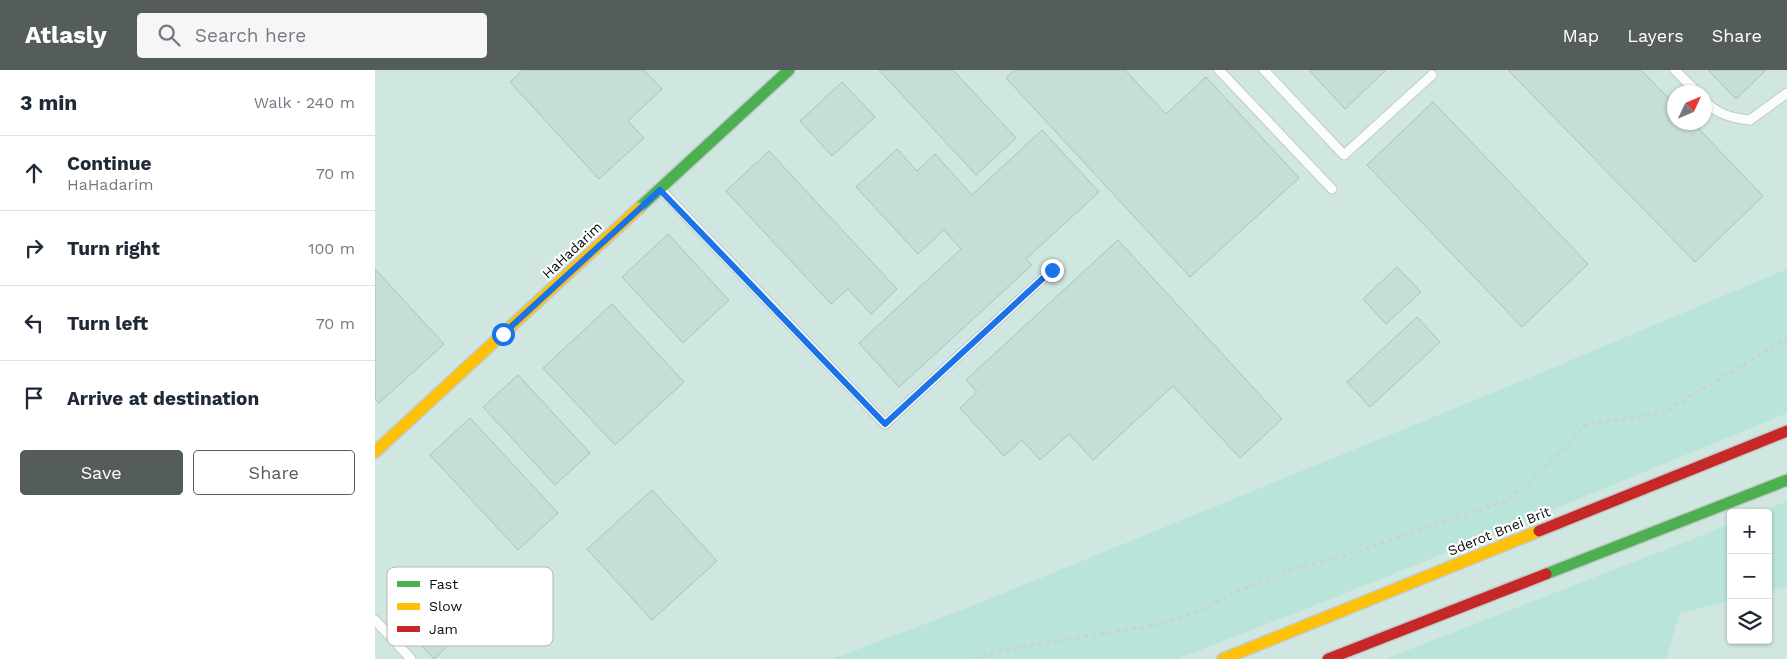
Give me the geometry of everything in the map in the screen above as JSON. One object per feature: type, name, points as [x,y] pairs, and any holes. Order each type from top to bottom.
[{"type":"main road","name":"HaHadarim","points":[[375,452],[789,70]]},
{"type":"main road","name":"Sderot Bnei Brit","points":[[1223,659],[1787,431]]},
{"type":"main road","points":[[1328,659],[1787,480]]},
{"type":"lane","points":[[1219,70],[1332,189]]},
{"type":"lane","points":[[1264,70],[1344,155],[1432,75]]},
{"type":"lane","points":[[1675,70],[1690,85]]},
{"type":"lane","points":[[1712,109],[1732,118],[1749,120],[1787,93]]},
{"type":"lane","points":[[660,190],[885,424],[1052,270]]},
{"type":"lane","points":[[375,620],[387,633]]},
{"type":"lane","points":[[399,646],[411,659]]},
{"type":"path","points":[[975,659],[1004,650],[1167,623],[1193,613],[1256,583],[1303,566],[1345,556],[1505,501],[1537,477],[1589,422],[1604,422],[1663,413],[1787,338]]},
{"type":"shaded area","points":[[375,70],[1787,70],[1787,659],[375,659]]},
{"type":"green space","points":[[1787,269],[1787,413],[1525,521],[1177,659],[832,659],[972,606],[1519,382]]},
{"type":"green space","points":[[1787,501],[1787,587],[1772,590],[1772,509],[1768,509]]},
{"type":"green space","points":[[1727,526],[1727,601],[1680,613],[1666,659],[1385,659]]},
{"type":"building","points":[[523,70],[644,70],[662,89],[628,121],[644,138],[599,179],[510,82]]},
{"type":"building","points":[[879,70],[953,70],[1016,138],[976,175]]},
{"type":"building","points":[[1014,70],[1125,70],[1166,114],[1206,77],[1299,178],[1190,277],[1006,78]]},
{"type":"building","points":[[1309,70],[1386,70],[1345,109]]},
{"type":"building","points":[[1508,70],[1641,70],[1667,97],[1667,130],[1700,130],[1763,196],[1695,262]]},
{"type":"building","points":[[1708,70],[1766,70],[1736,99]]},
{"type":"building","points":[[842,82],[875,117],[832,156],[800,121]]},
{"type":"building","points":[[1433,102],[1588,264],[1522,327],[1367,165]]},
{"type":"building","points":[[1042,130],[1099,192],[1026,259],[1032,265],[899,387],[859,343],[961,249],[944,230],[918,254],[856,187],[897,149],[917,171],[935,154],[972,195]]},
{"type":"building","points":[[769,151],[897,289],[871,314],[848,289],[831,304],[726,191]]},
{"type":"building","points":[[668,234],[729,300],[683,343],[622,277]]},
{"type":"building","points":[[1118,240],[1282,419],[1240,458],[1173,386],[1093,460],[1069,434],[1040,460],[1022,440],[1004,456],[960,408],[977,392],[966,380]]},
{"type":"building","points":[[1397,267],[1421,292],[1386,324],[1363,299]]},
{"type":"building","points":[[375,269],[444,344],[379,403],[375,399]]},
{"type":"building","points":[[612,304],[684,382],[615,445],[543,368]]},
{"type":"building","points":[[1417,317],[1440,342],[1370,407],[1347,382]]},
{"type":"building","points":[[518,375],[590,453],[555,485],[483,407]]},
{"type":"building","points":[[470,418],[558,513],[518,550],[430,455]]},
{"type":"building","points":[[652,490],[717,561],[652,620],[587,549]]},
{"type":"building","points":[[422,646],[448,646],[434,659]]},
{"type":"traffic: fast","points":[[639,208],[789,70]]},
{"type":"traffic: fast","points":[[1546,574],[1787,480]]},
{"type":"traffic: slow","points":[[375,452],[639,208]]},
{"type":"traffic: slow","points":[[1223,659],[1539,531]]},
{"type":"traffic: jam","points":[[1539,531],[1787,431]]},
{"type":"traffic: jam","points":[[1328,659],[1546,574]]},
{"type":"route","points":[[503,334],[660,190],[885,424],[1052,270]]}]
